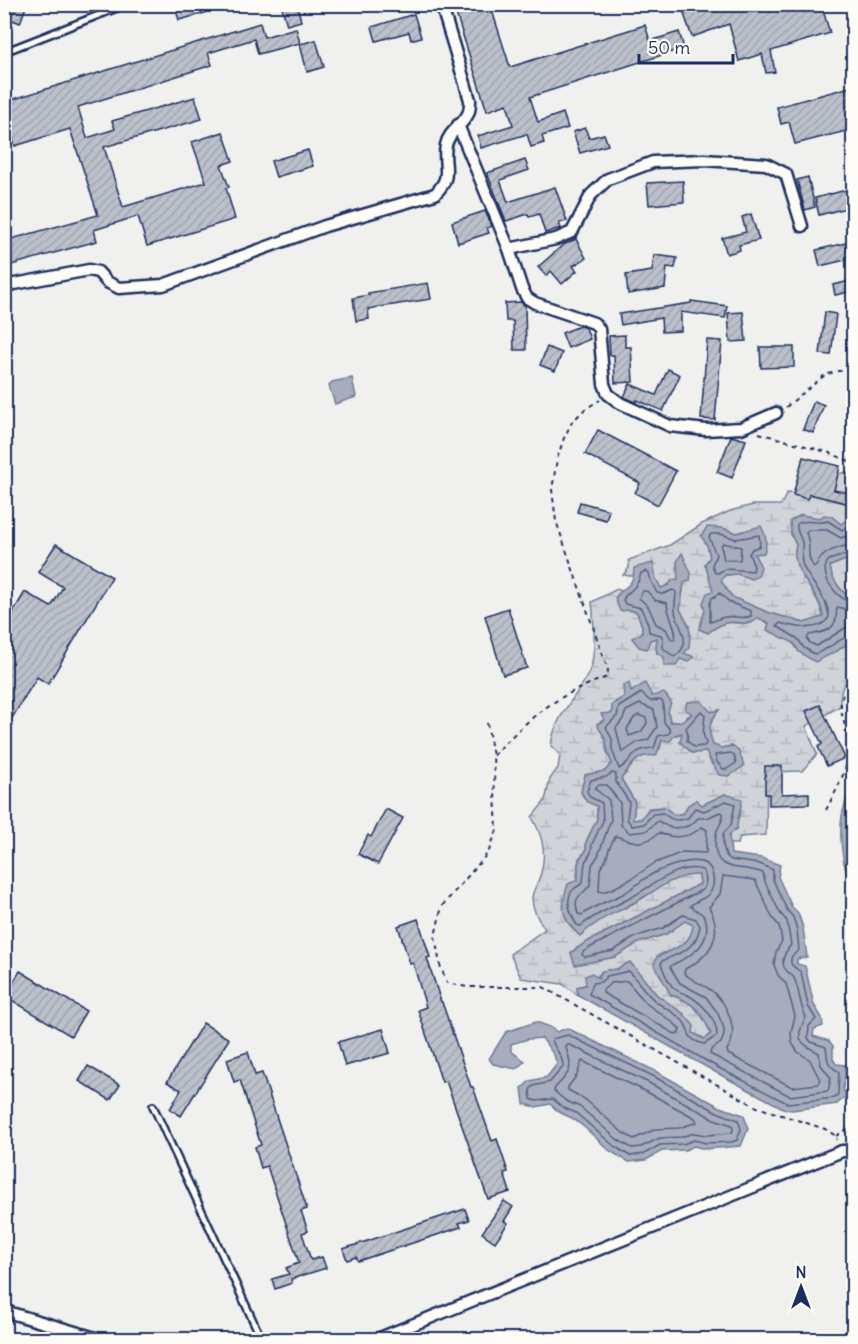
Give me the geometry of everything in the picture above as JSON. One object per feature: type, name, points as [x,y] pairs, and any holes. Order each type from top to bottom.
[{"type":"street","points":[[4,286],[89,270],[98,272],[107,282],[119,288],[163,285],[325,226],[435,194],[444,185],[448,172],[446,147],[450,135],[468,114],[470,100],[441,4]]},
{"type":"street","points":[[459,125],[509,249],[522,289],[527,298],[535,303],[594,323],[599,329],[604,384],[608,394],[670,426],[706,430],[741,428],[776,413]]},
{"type":"street","points":[[509,249],[556,239],[572,232],[591,195],[608,180],[654,162],[704,160],[766,164],[786,174],[802,226]]},
{"type":"street","points":[[375,1340],[842,1151],[854,1151]]},
{"type":"street","points":[[4,1311],[102,1340]]},
{"type":"lane","points":[[4,52],[127,4]]},
{"type":"lane","points":[[153,1106],[262,1340]]},
{"type":"path","points":[[776,413],[804,394],[825,375],[838,371],[854,371]]},
{"type":"path","points":[[493,756],[522,725],[543,709],[567,694],[607,677],[608,670],[556,521],[552,490],[560,448],[572,422],[608,394]]},
{"type":"path","points":[[741,428],[827,452],[854,464]]},
{"type":"path","points":[[826,810],[842,778],[849,748],[840,699],[846,687],[854,682]]},
{"type":"path","points":[[487,723],[493,756],[497,830],[488,853],[442,906],[435,936],[440,965],[447,983],[467,987],[543,987],[758,1107],[825,1129],[836,1136],[842,1151]]},
{"type":"path","points":[[836,1136],[854,1125]]},
{"type":"green space","points":[[847,472],[853,489],[854,515],[841,524],[801,515],[791,534],[796,545],[797,564],[817,599],[823,617],[804,623],[767,612],[732,597],[721,581],[725,575],[737,574],[752,578],[759,563],[754,554],[750,530],[737,533],[722,528],[707,545],[710,557],[705,564],[714,591],[699,629],[708,633],[725,623],[747,624],[758,618],[781,632],[799,652],[837,651],[853,639],[853,677],[842,689],[840,706],[806,726],[817,754],[802,771],[767,772],[766,835],[740,837],[738,844],[729,844],[729,835],[737,828],[737,820],[741,811],[725,794],[702,805],[688,805],[684,813],[674,815],[664,807],[649,808],[641,819],[633,820],[635,802],[621,779],[637,759],[660,749],[662,739],[683,733],[680,742],[692,753],[706,752],[712,765],[729,776],[735,770],[739,751],[732,746],[721,748],[713,745],[711,740],[711,723],[718,711],[695,713],[680,722],[674,722],[670,721],[668,712],[652,696],[624,697],[615,702],[609,715],[597,724],[606,740],[606,749],[612,763],[605,771],[586,775],[582,786],[581,791],[584,797],[597,806],[597,819],[586,842],[586,851],[579,858],[573,929],[579,935],[608,914],[643,898],[663,884],[688,874],[699,875],[700,884],[571,952],[575,965],[615,957],[638,943],[666,934],[685,921],[694,925],[685,942],[657,956],[671,995],[686,1001],[697,1009],[711,1034],[704,1039],[693,1033],[684,1014],[657,995],[630,963],[617,969],[602,971],[591,982],[577,987],[578,995],[562,984],[521,978],[510,954],[545,929],[536,915],[532,902],[542,868],[543,852],[539,831],[532,817],[545,801],[550,779],[558,768],[560,755],[551,746],[553,735],[592,665],[594,618],[592,602],[617,589],[621,591],[615,598],[629,610],[637,612],[642,633],[650,640],[657,638],[657,653],[680,659],[690,635],[689,626],[680,610],[684,583],[677,562],[678,579],[661,589],[656,579],[623,575],[629,568],[629,560],[670,545],[702,524],[730,511],[753,505],[781,505],[787,493],[802,494],[812,480]]},
{"type":"green space","points":[[853,557],[853,598],[837,585],[830,566]]},
{"type":"water","points":[[352,378],[356,397],[335,404],[329,386],[332,382]]},
{"type":"water","points":[[801,515],[820,518],[824,515],[831,516],[841,524],[853,515],[853,557],[830,566],[837,585],[853,598],[853,639],[837,651],[815,662],[799,652],[794,643],[767,630],[769,623],[758,618],[750,623],[725,623],[708,633],[699,629],[705,610],[703,603],[707,593],[713,591],[705,564],[710,557],[707,545],[701,536],[707,527],[722,528],[737,533],[761,526],[764,533],[766,542],[764,553],[754,554],[761,567],[758,576],[752,579],[737,574],[725,575],[721,581],[732,597],[767,612],[804,623],[823,617],[817,598],[800,573],[795,555],[796,545],[791,534],[790,521]]},
{"type":"water","points":[[682,553],[691,573],[690,581],[684,583],[680,609],[689,626],[690,635],[689,648],[684,653],[694,657],[688,662],[680,659],[676,666],[664,666],[664,657],[657,653],[657,638],[650,640],[647,649],[639,647],[632,638],[642,633],[637,612],[620,611],[615,598],[631,582],[634,568],[653,563],[656,579],[661,588],[669,585],[672,580],[678,579],[677,562]]},
{"type":"water","points":[[629,683],[631,692],[645,683],[652,696],[664,693],[671,702],[668,712],[670,722],[683,722],[692,714],[685,709],[687,702],[701,701],[711,712],[719,710],[710,727],[713,745],[721,748],[732,746],[739,751],[744,766],[729,776],[719,775],[706,752],[692,753],[680,742],[682,733],[675,735],[670,741],[662,740],[656,756],[639,758],[621,779],[635,802],[633,820],[641,819],[649,809],[665,807],[674,815],[684,813],[688,805],[696,800],[702,805],[725,794],[742,799],[737,828],[729,835],[731,854],[761,858],[780,865],[778,877],[792,907],[798,913],[803,928],[807,957],[797,959],[797,964],[805,966],[814,1005],[822,1018],[823,1026],[814,1029],[813,1036],[829,1041],[833,1046],[833,1059],[836,1064],[845,1065],[843,1089],[846,1096],[837,1104],[785,1109],[578,995],[577,987],[586,985],[585,976],[592,973],[598,978],[602,971],[617,969],[630,962],[657,995],[684,1014],[694,1026],[693,1033],[704,1039],[711,1034],[696,1009],[686,1001],[671,995],[654,964],[657,957],[675,949],[689,938],[693,925],[685,921],[666,934],[638,943],[615,957],[575,965],[571,953],[585,943],[700,884],[699,875],[673,880],[600,920],[580,936],[566,918],[563,906],[568,884],[578,880],[580,858],[586,851],[586,842],[597,819],[597,806],[587,802],[581,792],[585,775],[605,771],[612,763],[605,738],[597,724],[605,720],[601,714],[612,713],[612,705],[624,697],[623,685]]},
{"type":"water","points":[[853,779],[853,887],[842,853],[841,824]]},
{"type":"water","points":[[853,887],[853,911],[850,898]]},
{"type":"water","points":[[536,1022],[557,1032],[567,1028],[655,1071],[720,1107],[744,1115],[748,1129],[741,1146],[705,1149],[694,1146],[685,1150],[662,1151],[646,1160],[629,1162],[610,1151],[584,1127],[550,1104],[536,1107],[524,1104],[522,1088],[530,1081],[547,1077],[557,1064],[554,1055],[542,1038],[511,1044],[511,1051],[525,1061],[516,1069],[493,1064],[489,1059],[506,1032]]},
{"type":"building","points":[[15,4],[27,4],[20,23],[10,19]]},
{"type":"building","points":[[174,4],[203,4],[205,13],[179,20]]},
{"type":"building","points":[[281,4],[297,4],[301,21],[287,25]]},
{"type":"building","points":[[453,4],[490,4],[510,67],[645,25],[650,41],[679,32],[684,48],[530,97],[538,122],[563,113],[568,128],[542,136],[544,143],[531,147],[527,134],[481,148],[478,136],[513,125],[507,104],[487,111]]},
{"type":"building","points":[[710,4],[821,4],[830,33],[771,51],[775,72],[766,73],[762,54],[739,61],[729,24],[692,37],[684,14]]},
{"type":"building","points":[[414,14],[421,37],[411,40],[409,32],[376,41],[372,27]]},
{"type":"building","points":[[260,23],[264,37],[296,28],[300,43],[258,54],[254,39],[208,53],[212,65],[78,107],[87,138],[115,129],[112,121],[195,97],[202,119],[104,147],[123,207],[206,182],[192,142],[223,132],[233,161],[221,165],[229,187],[226,188],[235,219],[147,246],[138,216],[94,230],[97,241],[4,267],[4,241],[98,215],[70,129],[15,146],[6,118],[4,118],[4,102]]},
{"type":"building","points":[[316,40],[324,67],[307,72],[300,44]]},
{"type":"building","points":[[854,86],[854,103],[851,104],[854,129],[795,144],[789,122],[781,124],[777,107]]},
{"type":"building","points":[[585,128],[589,138],[604,134],[608,145],[580,153],[573,132]]},
{"type":"building","points":[[308,150],[313,166],[276,177],[271,161]]},
{"type":"building","points":[[525,160],[529,170],[500,180],[508,202],[555,187],[567,221],[559,223],[561,228],[545,233],[539,214],[529,217],[528,214],[506,221],[487,173]]},
{"type":"building","points":[[808,177],[815,207],[805,210],[797,180]]},
{"type":"building","points":[[683,181],[684,202],[649,205],[647,183]]},
{"type":"building","points":[[854,188],[854,206],[819,215],[815,198]]},
{"type":"building","points":[[485,211],[492,226],[487,228],[489,233],[458,243],[452,222]]},
{"type":"building","points":[[751,214],[759,240],[739,245],[740,250],[727,254],[722,238],[746,232],[742,217]]},
{"type":"building","points":[[576,239],[586,258],[573,266],[577,271],[562,284],[551,271],[546,276],[538,267],[563,245]]},
{"type":"building","points":[[854,241],[854,258],[820,266],[816,250]]},
{"type":"building","points":[[654,255],[677,258],[675,268],[667,267],[665,288],[628,294],[626,275],[652,271]]},
{"type":"building","points":[[854,280],[854,291],[835,295],[833,285]]},
{"type":"building","points":[[428,283],[431,299],[368,309],[369,319],[356,321],[353,298],[369,295],[368,293]]},
{"type":"building","points":[[691,301],[727,306],[725,318],[681,312],[681,331],[662,332],[661,318],[621,325],[619,314],[691,303]]},
{"type":"building","points":[[521,302],[525,306],[526,350],[514,350],[513,321],[506,321],[505,303]]},
{"type":"building","points":[[743,312],[746,341],[730,342],[728,313]]},
{"type":"building","points":[[825,312],[836,314],[831,355],[820,354]]},
{"type":"building","points":[[580,326],[586,328],[590,339],[568,348],[562,333]]},
{"type":"building","points":[[625,335],[625,347],[631,347],[633,382],[615,383],[614,355],[610,355],[609,336]]},
{"type":"building","points":[[707,340],[722,341],[715,420],[701,419]]},
{"type":"building","points":[[547,347],[562,353],[555,371],[540,365]]},
{"type":"building","points":[[760,347],[794,347],[794,367],[761,368]]},
{"type":"building","points":[[668,369],[680,375],[663,411],[624,397],[630,384],[656,395]]},
{"type":"building","points":[[814,401],[824,405],[813,433],[803,429]]},
{"type":"building","points":[[598,430],[676,471],[658,505],[635,493],[640,483],[585,454]]},
{"type":"building","points":[[731,436],[746,440],[732,478],[717,472]]},
{"type":"building","points":[[803,457],[840,466],[834,490],[853,494],[850,504],[809,494],[808,499],[793,495]]},
{"type":"building","points":[[580,502],[609,510],[606,520],[577,512]]},
{"type":"building","points":[[56,544],[112,577],[48,684],[37,677],[4,731],[4,627],[25,592],[51,607],[63,587],[38,572]]},
{"type":"building","points":[[508,608],[527,668],[503,675],[485,616]]},
{"type":"building","points":[[820,705],[845,758],[827,766],[818,747],[822,744],[806,711]]},
{"type":"building","points":[[765,766],[782,766],[782,794],[809,793],[809,804],[769,805],[769,794],[765,794]]},
{"type":"building","points":[[386,809],[403,818],[378,864],[358,854],[368,835],[371,837]]},
{"type":"building","points":[[418,919],[430,957],[427,958],[471,1087],[473,1087],[492,1141],[497,1139],[508,1172],[504,1173],[510,1192],[488,1199],[446,1081],[442,1082],[418,1010],[426,1007],[413,963],[410,964],[398,926]]},
{"type":"building","points":[[20,971],[86,1011],[71,1036],[5,996]]},
{"type":"building","points":[[203,1023],[229,1039],[181,1116],[170,1109],[181,1090],[167,1082]]},
{"type":"building","points":[[383,1029],[390,1053],[345,1066],[338,1042]]},
{"type":"building","points":[[248,1052],[255,1075],[262,1073],[307,1209],[301,1211],[308,1231],[302,1233],[311,1260],[322,1257],[326,1268],[291,1279],[292,1283],[275,1289],[272,1279],[289,1274],[286,1268],[299,1263],[267,1166],[261,1168],[255,1147],[261,1145],[240,1080],[234,1082],[227,1059]]},
{"type":"building","points":[[88,1066],[120,1085],[110,1100],[79,1081]]},
{"type":"building","points":[[504,1201],[513,1207],[504,1221],[508,1223],[495,1242],[482,1233]]},
{"type":"building","points":[[465,1209],[469,1220],[459,1223],[461,1227],[358,1261],[356,1257],[347,1260],[343,1249]]}]
